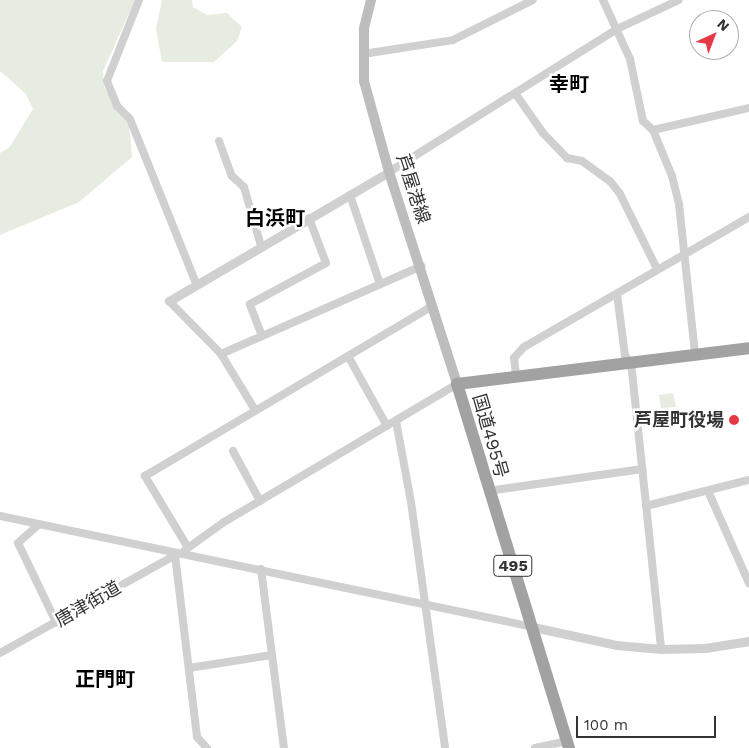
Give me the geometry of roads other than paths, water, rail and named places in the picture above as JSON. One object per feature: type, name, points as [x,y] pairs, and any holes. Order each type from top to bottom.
[{"type":"highway","name":"国道495号","points":[[568,745],[533,627],[488,491],[458,384],[695,353],[749,348]]},
{"type":"main road","name":"芦屋港線","points":[[371,0],[363,54],[364,82],[389,172],[458,384]]},
{"type":"street","points":[[139,0],[107,81],[117,106],[130,119],[196,283]]},
{"type":"street","points":[[363,54],[453,40],[533,0]]},
{"type":"street","points":[[602,0],[630,59],[644,121],[653,130],[672,176],[686,252],[688,308],[695,353]]},
{"type":"street","points":[[256,410],[221,354],[169,300],[389,172],[617,29],[679,0]]},
{"type":"street","points":[[515,93],[542,132],[567,158],[582,161],[610,181],[620,194],[657,269]]},
{"type":"street","points":[[653,130],[749,108]]},
{"type":"street","points":[[219,141],[232,176],[244,186],[262,246]]},
{"type":"street","points":[[350,195],[380,284]]},
{"type":"street","points":[[516,376],[516,353],[686,252],[749,217]]},
{"type":"street","points":[[262,336],[250,304],[326,263],[309,218]]},
{"type":"street","points":[[221,354],[421,266]]},
{"type":"street","points":[[617,294],[626,356],[630,362],[661,649]]},
{"type":"street","points":[[187,546],[144,476],[432,306]]},
{"type":"street","points":[[348,356],[387,426]]},
{"type":"street","points":[[207,748],[197,737],[179,555],[187,546],[260,501],[458,384]]},
{"type":"street","points":[[396,421],[445,748]]},
{"type":"street","points":[[233,451],[260,501]]},
{"type":"street","points":[[488,491],[642,468]]},
{"type":"street","points":[[646,506],[749,480]]},
{"type":"street","points":[[708,491],[749,582]]},
{"type":"street","points":[[0,516],[38,526],[179,555],[260,569],[616,645],[661,649],[705,648],[749,641]]},
{"type":"street","points":[[38,526],[18,544],[56,622]]},
{"type":"street","name":"唐津街道","points":[[0,653],[179,555]]},
{"type":"street","points":[[260,569],[284,748]]},
{"type":"street","points":[[189,668],[272,655]]},
{"type":"street","points":[[534,748],[568,745]]},
{"type":"place","name":"芦屋町役場","points":[[734,420]]},
{"type":"district","name":"幸町","points":[[569,84]]},
{"type":"district","name":"白浜町","points":[[275,218]]},
{"type":"district","name":"正門町","points":[[105,679]]}]
